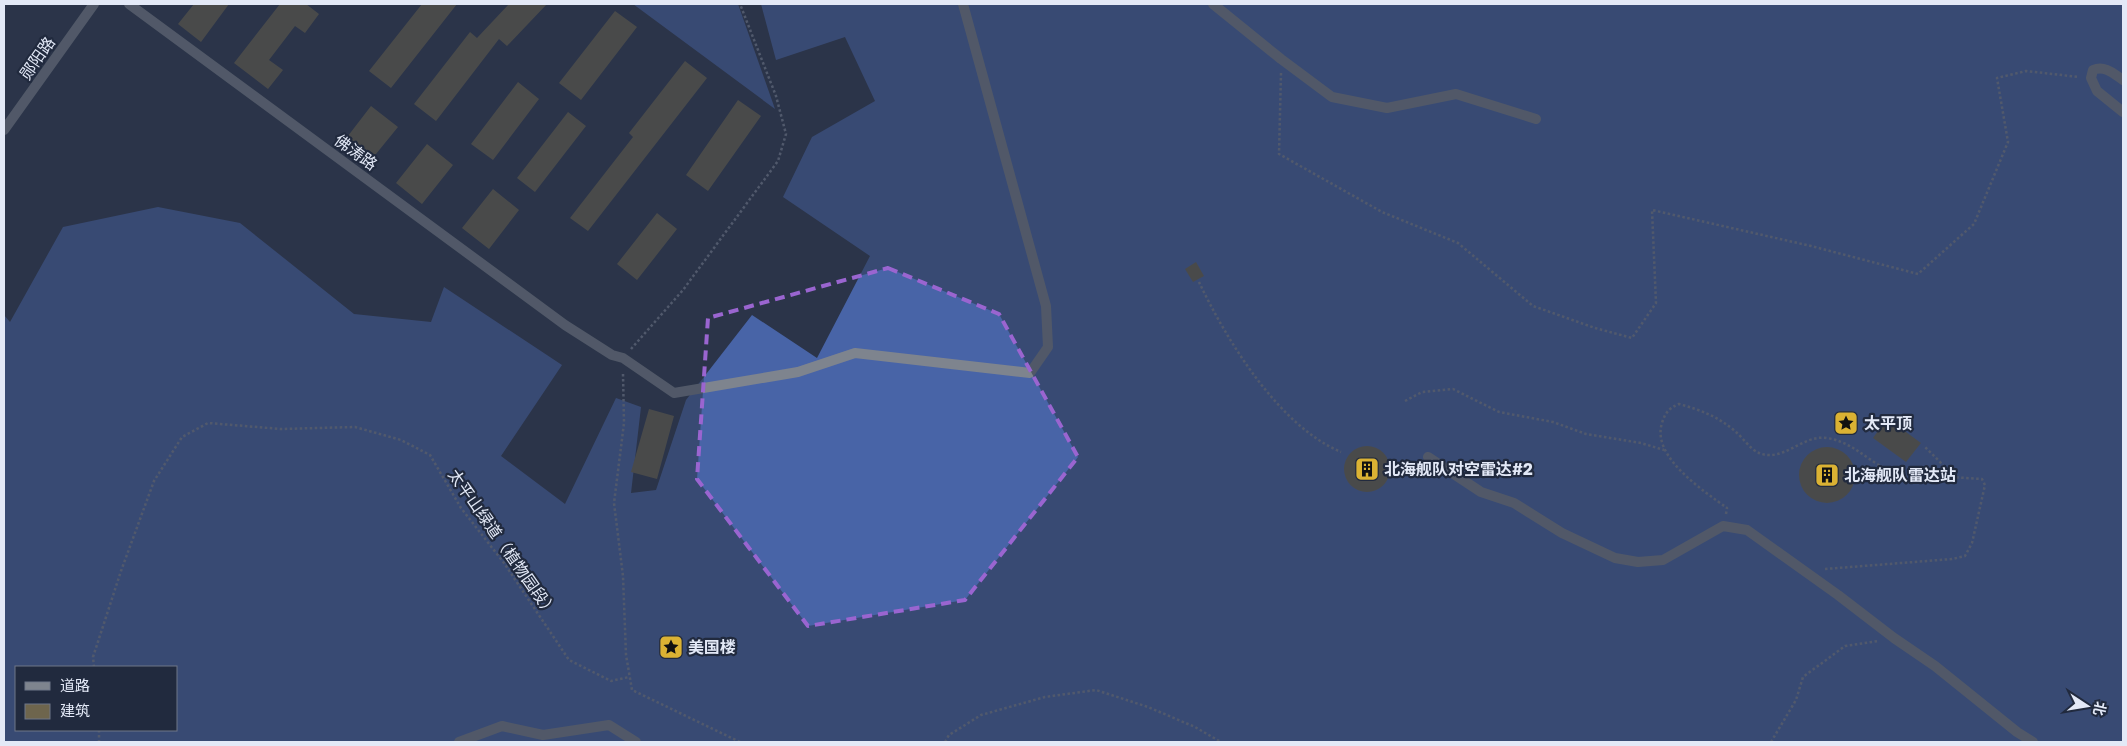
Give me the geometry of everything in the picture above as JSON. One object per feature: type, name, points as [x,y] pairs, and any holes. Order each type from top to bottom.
[{"type":"street","name":"郧阳路","points":[[4,130],[94,4]]},
{"type":"street","name":"佛涛路","points":[[129,4],[565,325],[612,355],[623,358],[674,393],[798,372],[855,353],[1030,373],[1048,347],[1046,306],[962,4]]},
{"type":"street","points":[[1213,4],[1332,97],[1386,108],[1456,94],[1536,119]]},
{"type":"street","points":[[2123,80],[2109,70],[2098,68],[2093,70],[2091,78],[2097,91],[2123,112]]},
{"type":"street","points":[[1428,457],[1481,492],[1514,503],[1562,533],[1615,558],[1638,562],[1663,560],[1723,526],[1747,530],[1935,666],[2017,732],[2033,742]]},
{"type":"street","points":[[459,742],[502,726],[543,735],[609,725],[636,742]]},
{"type":"path","points":[[740,4],[776,96],[786,134],[778,161],[683,290],[623,358],[624,423],[614,503],[623,576],[626,655],[632,690],[740,742]]},
{"type":"path","points":[[1281,59],[1279,154],[1382,212],[1458,243],[1533,306],[1595,328],[1632,338],[1656,303],[1652,210],[1811,246],[1918,274],[1974,224],[2008,142],[1996,78],[2026,71],[2091,78]]},
{"type":"path","points":[[1200,282],[1218,321],[1246,365],[1291,419],[1322,445],[1341,452]]},
{"type":"path","points":[[1405,401],[1422,392],[1453,388],[1498,412],[1553,422],[1586,434],[1641,443],[1664,450]]},
{"type":"path","points":[[1723,526],[1727,508],[1681,470],[1664,450],[1659,432],[1670,408],[1679,404],[1708,412],[1736,432],[1758,453],[1778,455],[1798,444],[1821,437],[1837,439],[1892,473],[1925,481],[1950,477],[1982,479],[1986,485],[1972,543],[1965,556],[1952,559],[1805,571]]},
{"type":"path","name":"太平山绿道（植物园段）","points":[[94,666],[93,657],[154,481],[182,437],[208,423],[281,429],[354,427],[401,440],[430,455],[460,508],[504,563],[569,660],[611,681],[629,677]]},
{"type":"path","points":[[1925,447],[1942,464],[1950,477]]},
{"type":"path","points":[[1771,742],[1796,700],[1804,677],[1845,646],[1894,638]]},
{"type":"path","points":[[945,742],[949,735],[981,715],[1045,697],[1096,690],[1148,707],[1195,727],[1221,742]]},
{"type":"highlighted area","points":[[888,268],[999,314],[1078,457],[965,600],[808,626],[697,479],[708,318]]},
{"type":"shaded area","points":[[633,4],[738,4],[775,109]]},
{"type":"shaded area","points":[[761,4],[2123,4],[2123,742],[4,742],[4,315],[10,322],[63,227],[158,207],[240,223],[354,314],[431,322],[444,287],[562,365],[501,456],[565,504],[616,398],[641,407],[631,493],[656,490],[686,400],[752,315],[817,358],[870,256],[783,197],[812,137],[875,101],[845,37],[776,60]]},
{"type":"building","points":[[194,4],[229,4],[201,42],[178,24]]},
{"type":"building","points":[[280,4],[306,4],[319,14],[305,33],[295,26],[269,60],[283,70],[268,89],[234,63]]},
{"type":"building","points":[[422,4],[457,4],[391,88],[369,71]]},
{"type":"building","points":[[509,4],[547,4],[507,46],[499,39],[436,121],[414,104],[470,32],[477,38]]},
{"type":"building","points":[[615,11],[637,27],[581,100],[559,83]]},
{"type":"building","points":[[685,61],[707,78],[588,231],[570,218],[633,137],[629,133]]},
{"type":"building","points":[[518,82],[539,99],[493,160],[471,144]]},
{"type":"building","points":[[738,100],[761,116],[708,191],[686,175]]},
{"type":"building","points":[[371,106],[398,127],[367,165],[341,145]]},
{"type":"building","points":[[568,112],[586,126],[535,192],[517,178]]},
{"type":"building","points":[[427,144],[453,165],[422,204],[396,183]]},
{"type":"building","points":[[493,189],[519,210],[489,249],[462,228]]},
{"type":"building","points":[[657,213],[677,229],[637,280],[617,264]]},
{"type":"building","points":[[1196,262],[1204,276],[1193,282],[1185,269]]},
{"type":"building","points":[[649,409],[674,416],[657,479],[631,472]]},
{"type":"building","points":[[1887,418],[1921,443],[1906,462],[1873,438]]},
{"type":"building","name":"北海舰队对空雷达#2","points":[[1362,446],[1372,446],[1386,456],[1390,469],[1386,482],[1380,488],[1372,492],[1362,492],[1348,482],[1344,474],[1344,464],[1354,450]]},
{"type":"building","name":"北海舰队雷达站","points":[[1822,447],[1832,447],[1847,455],[1853,464],[1855,475],[1853,486],[1847,495],[1832,503],[1822,503],[1811,498],[1804,491],[1799,480],[1799,470],[1804,459],[1811,452]]},
{"type":"place","name":"太平顶","points":[[1846,423]]},
{"type":"place","name":"北海舰队对空雷达#2","points":[[1367,469]]},
{"type":"place","name":"北海舰队雷达站","points":[[1827,475]]},
{"type":"place","name":"美国楼","points":[[671,647]]}]
